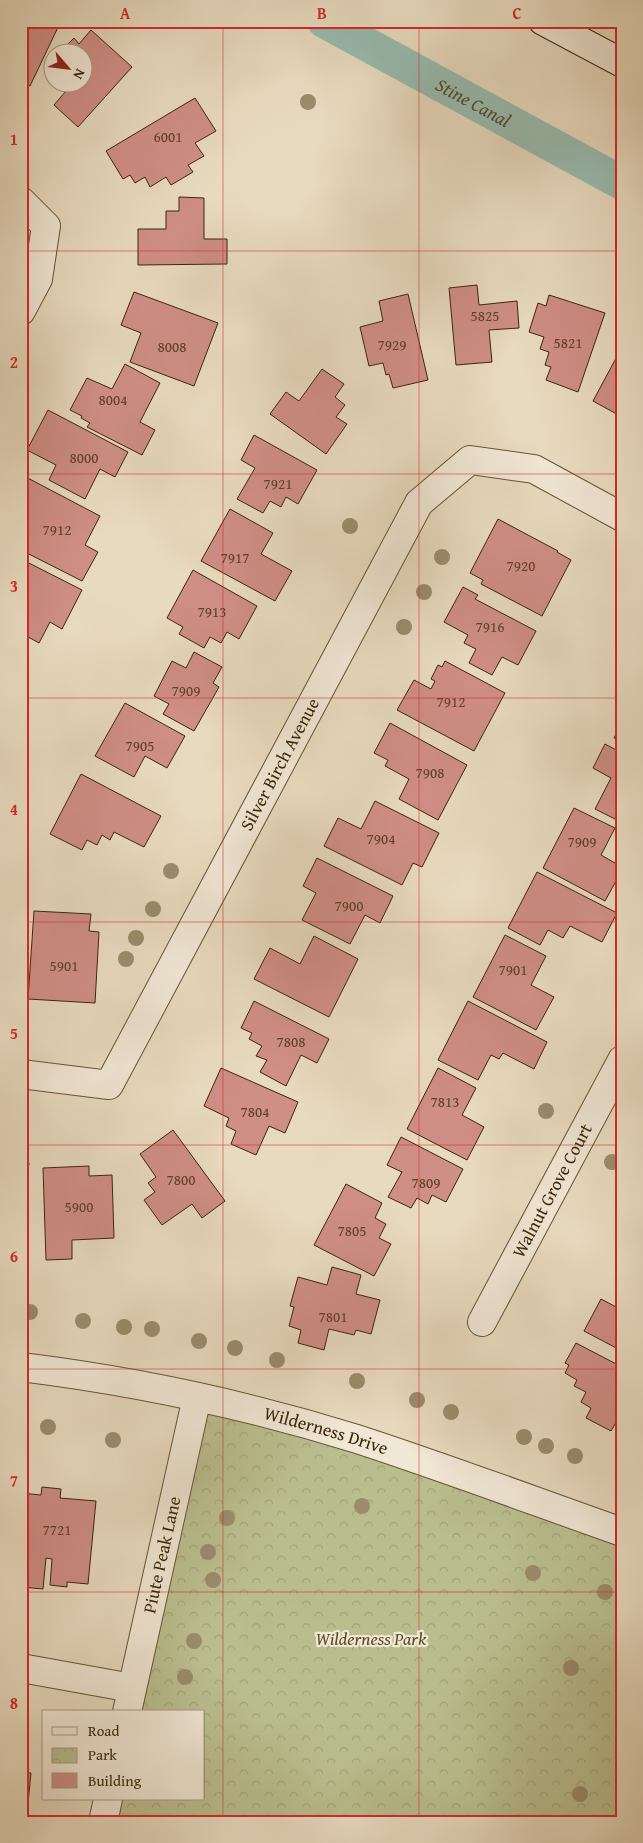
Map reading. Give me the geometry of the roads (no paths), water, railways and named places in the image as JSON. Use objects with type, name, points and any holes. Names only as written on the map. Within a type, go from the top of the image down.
[{"type":"street","points":[[543,21],[622,63]]},
{"type":"street","points":[[21,201],[46,226],[38,279],[21,311]]},
{"type":"street","name":"Silver Birch Avenue","points":[[21,1074],[109,1085],[419,503],[470,460],[534,469],[622,517]]},
{"type":"street","name":"Walnut Grove Court","points":[[482,1322],[622,1060]]},
{"type":"street","name":"Wilderness Drive","points":[[21,1367],[70,1373],[197,1397],[261,1412],[358,1440],[622,1532]]},
{"type":"street","name":"Piute Peak Lane","points":[[130,1700],[197,1397]]},
{"type":"street","points":[[21,1668],[130,1700]]},
{"type":"street","points":[[103,1822],[108,1800]]},
{"type":"waterway","name":"Stine Canal","points":[[324,21],[622,183]]},
{"type":"park label","name":"Wilderness Park","points":[[371,1639]]}]
